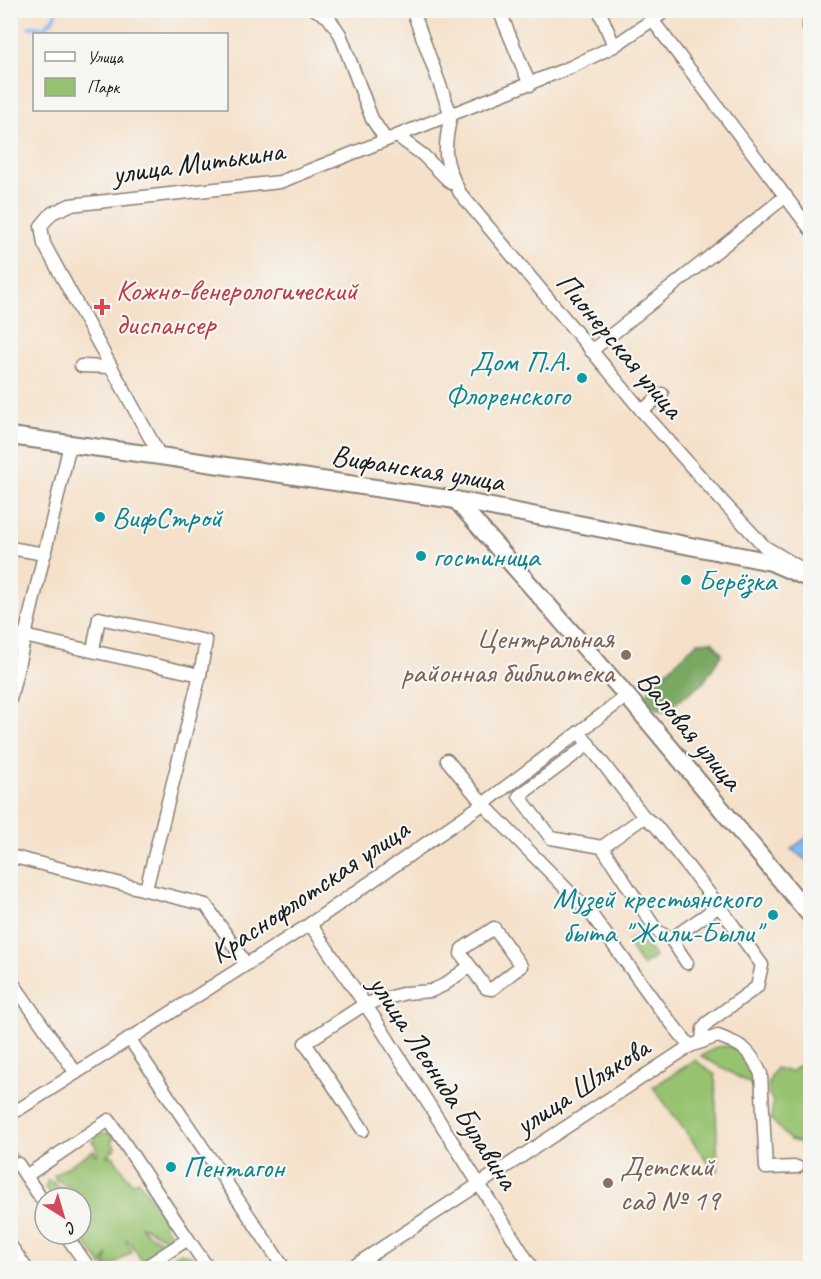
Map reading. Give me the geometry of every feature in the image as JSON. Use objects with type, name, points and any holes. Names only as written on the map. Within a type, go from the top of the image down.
[{"type":"main road","name":"Вифанская улица","points":[[10,436],[456,500],[771,562],[810,577]]},
{"type":"main road","name":"Валовая улица","points":[[456,500],[627,696],[810,915]]},
{"type":"street","points":[[316,10],[328,17],[340,34],[372,119],[391,138],[423,155],[460,193]]},
{"type":"street","points":[[499,10],[530,84]]},
{"type":"street","points":[[599,10],[614,46]]},
{"type":"street","name":"улица Митькина","points":[[160,456],[44,244],[41,226],[52,213],[70,205],[280,182],[530,84],[614,46],[667,10]]},
{"type":"street","points":[[810,12],[810,29]]},
{"type":"street","points":[[415,16],[451,115]]},
{"type":"street","points":[[653,21],[810,229]]},
{"type":"street","name":"Пионерская улица","points":[[451,115],[445,142],[445,154],[449,172],[460,193],[642,411],[765,547],[800,567],[810,577]]},
{"type":"street","points":[[591,351],[786,196]]},
{"type":"street","points":[[81,366],[111,367]]},
{"type":"street","points":[[642,411],[662,394]]},
{"type":"street","points":[[10,700],[27,637],[70,444]]},
{"type":"street","points":[[10,548],[45,554]]},
{"type":"street","points":[[93,650],[99,618],[206,641],[200,675],[146,889]]},
{"type":"street","points":[[10,633],[200,675]]},
{"type":"street","name":"Краснофлотская улица","points":[[10,1115],[310,924],[483,804],[627,696]]},
{"type":"street","points":[[579,732],[644,817],[656,826],[760,960],[762,970],[759,982],[753,991],[705,1025],[702,1042]]},
{"type":"street","points":[[519,796],[589,744]]},
{"type":"street","points":[[447,760],[483,804],[591,914],[660,1009],[690,1046]]},
{"type":"street","points":[[510,784],[551,838],[602,847],[644,817]]},
{"type":"street","points":[[602,847],[657,931],[671,939],[687,963]]},
{"type":"street","points":[[10,856],[206,905],[246,964]]},
{"type":"street","points":[[671,939],[718,906]]},
{"type":"street","name":"улица Леонида Булавина","points":[[310,924],[365,1004],[532,1269]]},
{"type":"street","points":[[494,928],[521,966],[489,989],[470,966],[461,954],[462,949],[494,928]]},
{"type":"street","points":[[363,1130],[306,1043],[365,1004],[406,993],[431,991],[470,966]]},
{"type":"street","points":[[10,979],[76,1073]]},
{"type":"street","name":"улица Шлякова","points":[[351,1269],[690,1046],[718,1036],[744,1046],[755,1060],[761,1074],[766,1168],[797,1167]]},
{"type":"street","points":[[129,1038],[284,1269]]},
{"type":"street","points":[[26,1176],[110,1120],[208,1269]]},
{"type":"street","points":[[18,1164],[33,1186]]},
{"type":"street","points":[[144,1269],[188,1239]]},
{"type":"street","points":[[10,1245],[26,1269]]},
{"type":"street","points":[[73,1246],[89,1269]]},
{"type":"green space","points":[[712,641],[722,654],[703,683],[665,711],[656,709],[644,698],[656,681],[698,642]]},
{"type":"green space","points":[[636,936],[646,944],[655,957],[642,966],[627,942]]},
{"type":"green space","points":[[729,1046],[748,1056],[758,1088],[701,1056],[716,1047]]},
{"type":"green space","points":[[810,1057],[810,1160],[802,1153],[802,1143],[790,1140],[771,1119],[773,1101],[768,1088],[776,1068],[790,1072]]},
{"type":"green space","points":[[695,1060],[715,1075],[718,1171],[709,1164],[653,1087]]},
{"type":"green space","points":[[109,1133],[114,1138],[111,1142],[116,1147],[107,1156],[113,1156],[131,1182],[138,1180],[167,1222],[164,1226],[177,1243],[140,1225],[145,1232],[169,1245],[165,1248],[163,1246],[145,1261],[141,1260],[131,1243],[125,1239],[132,1252],[105,1267],[108,1254],[102,1266],[88,1246],[93,1246],[93,1186],[68,1186],[55,1179],[54,1175],[94,1150],[97,1155],[97,1147],[92,1141],[99,1134]]},
{"type":"green space","points":[[48,1180],[59,1186],[46,1186]]},
{"type":"green space","points":[[179,1253],[191,1255],[201,1268],[166,1268],[163,1263]]},
{"type":"water","points":[[810,835],[810,863],[791,849]]},
{"type":"waterway","points":[[29,27],[45,27],[53,19],[57,10]]},
{"type":"tunnel","points":[[10,1152],[18,1164]]},
{"type":"place","name":"Кожно-венерологический диспансер","points":[[102,307]]},
{"type":"place","name":"Дом П.А. Флоренского","points":[[582,378]]},
{"type":"place","name":"ВифСтрой","points":[[100,517]]},
{"type":"place","name":"гостиница","points":[[421,556]]},
{"type":"place","name":"Берёзка","points":[[686,580]]},
{"type":"place","name":"Центральная районная библиотека","points":[[626,655]]},
{"type":"place","name":"Музей крестьянского быта \"Жили-Были\"","points":[[773,915]]},
{"type":"place","name":"Пентагон","points":[[171,1167]]},
{"type":"place","name":"Детский сад № 19","points":[[608,1183]]}]
